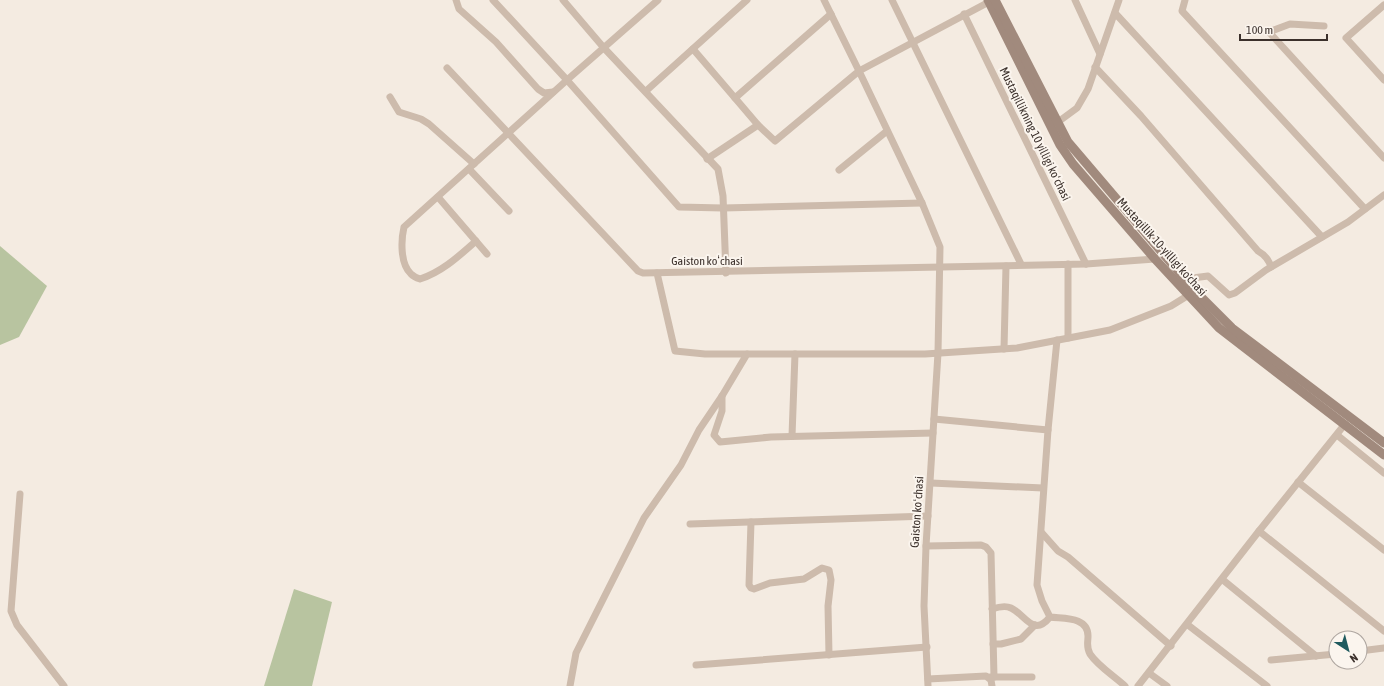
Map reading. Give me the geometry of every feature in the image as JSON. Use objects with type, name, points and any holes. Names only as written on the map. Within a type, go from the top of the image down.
[{"type":"main road","name":"Mustaqillik 10-yilligi ko'chasi","points":[[990,1],[1068,142],[1080,159],[1185,279],[1192,293],[1219,328],[1384,455]]},
{"type":"main road","name":"Mustaqillik 10-yilligi ko'chasi","points":[[990,1],[1060,145],[1073,164],[1155,259],[1232,328],[1384,443]]},
{"type":"street","points":[[456,0],[459,9],[496,42],[538,89],[544,93],[553,92]]},
{"type":"street","points":[[493,0],[567,80],[679,207],[723,208],[922,203]]},
{"type":"street","points":[[476,241],[454,260],[428,276],[420,279],[411,275],[406,267],[403,254],[402,236],[404,227],[553,92],[658,0]]},
{"type":"street","points":[[646,92],[747,0]]},
{"type":"street","points":[[824,0],[922,203],[940,248],[940,268]]},
{"type":"street","points":[[892,0],[1021,264]]},
{"type":"street","points":[[1075,0],[1100,54]]},
{"type":"street","points":[[1058,122],[1077,108],[1088,89],[1119,0]]},
{"type":"street","points":[[1185,0],[1182,11],[1365,209]]},
{"type":"street","points":[[565,1],[604,48],[718,169],[723,208],[726,273]]},
{"type":"street","points":[[693,49],[758,125],[774,141],[859,71],[990,1]]},
{"type":"street","points":[[1384,5],[1346,38],[1384,80]]},
{"type":"street","points":[[1115,13],[1322,237]]},
{"type":"street","points":[[735,98],[831,14]]},
{"type":"street","name":"Mustaqillikning 10 yilligi koʻchasi","points":[[964,14],[1086,264]]},
{"type":"street","points":[[1324,26],[1290,24],[1269,32],[1384,158]]},
{"type":"street","points":[[1096,67],[1141,116],[1258,252],[1264,254],[1270,262],[1270,267]]},
{"type":"street","name":"Gaiston koʻchasi","points":[[447,68],[638,271],[643,273],[726,273],[940,268],[1006,266],[1021,264],[1086,264],[1155,259]]},
{"type":"street","points":[[390,97],[399,112],[421,119],[429,124],[471,166],[508,211]]},
{"type":"street","points":[[707,159],[758,125]]},
{"type":"street","points":[[839,170],[887,131]]},
{"type":"street","points":[[1185,279],[1208,276],[1228,295],[1235,294],[1270,267],[1322,237],[1384,196]]},
{"type":"street","points":[[438,197],[487,254]]},
{"type":"street","points":[[1068,264],[1068,338]]},
{"type":"street","points":[[1004,349],[1006,266]]},
{"type":"street","name":"Gaiston koʻchasi","points":[[928,683],[924,606],[926,546],[938,353],[940,268]]},
{"type":"street","points":[[657,273],[675,351],[705,354],[938,353],[1004,349],[1110,330],[1171,306],[1192,293]]},
{"type":"street","points":[[1050,616],[1042,601],[1038,585],[1042,533],[1043,488],[1057,340]]},
{"type":"street","points":[[570,686],[576,653],[644,518],[681,465],[699,430],[722,396],[747,354]]},
{"type":"street","points":[[792,436],[795,354]]},
{"type":"street","points":[[722,396],[722,411],[714,435],[720,442],[792,436],[933,433]]},
{"type":"street","points":[[934,419],[1048,430]]},
{"type":"street","points":[[1138,686],[1188,625],[1298,482],[1345,424]]},
{"type":"street","points":[[1337,434],[1384,473]]},
{"type":"street","points":[[1298,482],[1384,550]]},
{"type":"street","points":[[931,483],[1043,488]]},
{"type":"street","points":[[20,494],[11,611],[17,625],[64,686]]},
{"type":"street","points":[[690,524],[928,516]]},
{"type":"street","points":[[751,522],[749,585],[751,588],[754,589],[780,581],[804,579],[822,568],[829,570],[831,580],[828,606],[829,655]]},
{"type":"street","points":[[1259,532],[1384,631]]},
{"type":"street","points":[[1042,533],[1058,551],[1068,557],[1171,646]]},
{"type":"street","points":[[926,546],[986,547],[991,553],[993,644],[990,677],[992,686]]},
{"type":"street","points":[[1223,580],[1316,656]]},
{"type":"street","points":[[992,609],[1008,606],[1028,623],[1035,625],[1042,624],[1050,616]]},
{"type":"street","points":[[1050,616],[1072,618],[1085,626],[1087,630],[1086,644],[1089,653],[1124,686]]},
{"type":"street","points":[[993,644],[1001,644],[1021,639],[1035,625]]},
{"type":"street","points":[[1188,625],[1267,686]]},
{"type":"street","points":[[696,665],[927,647]]},
{"type":"street","points":[[1368,650],[1384,648]]},
{"type":"street","points":[[1271,660],[1328,655]]},
{"type":"street","points":[[1149,673],[1167,686]]},
{"type":"street","points":[[928,683],[990,677],[1032,677]]},
{"type":"green space","points":[[0,246],[47,286],[19,337],[0,345]]},
{"type":"green space","points":[[294,589],[332,602],[312,686],[264,686]]}]
